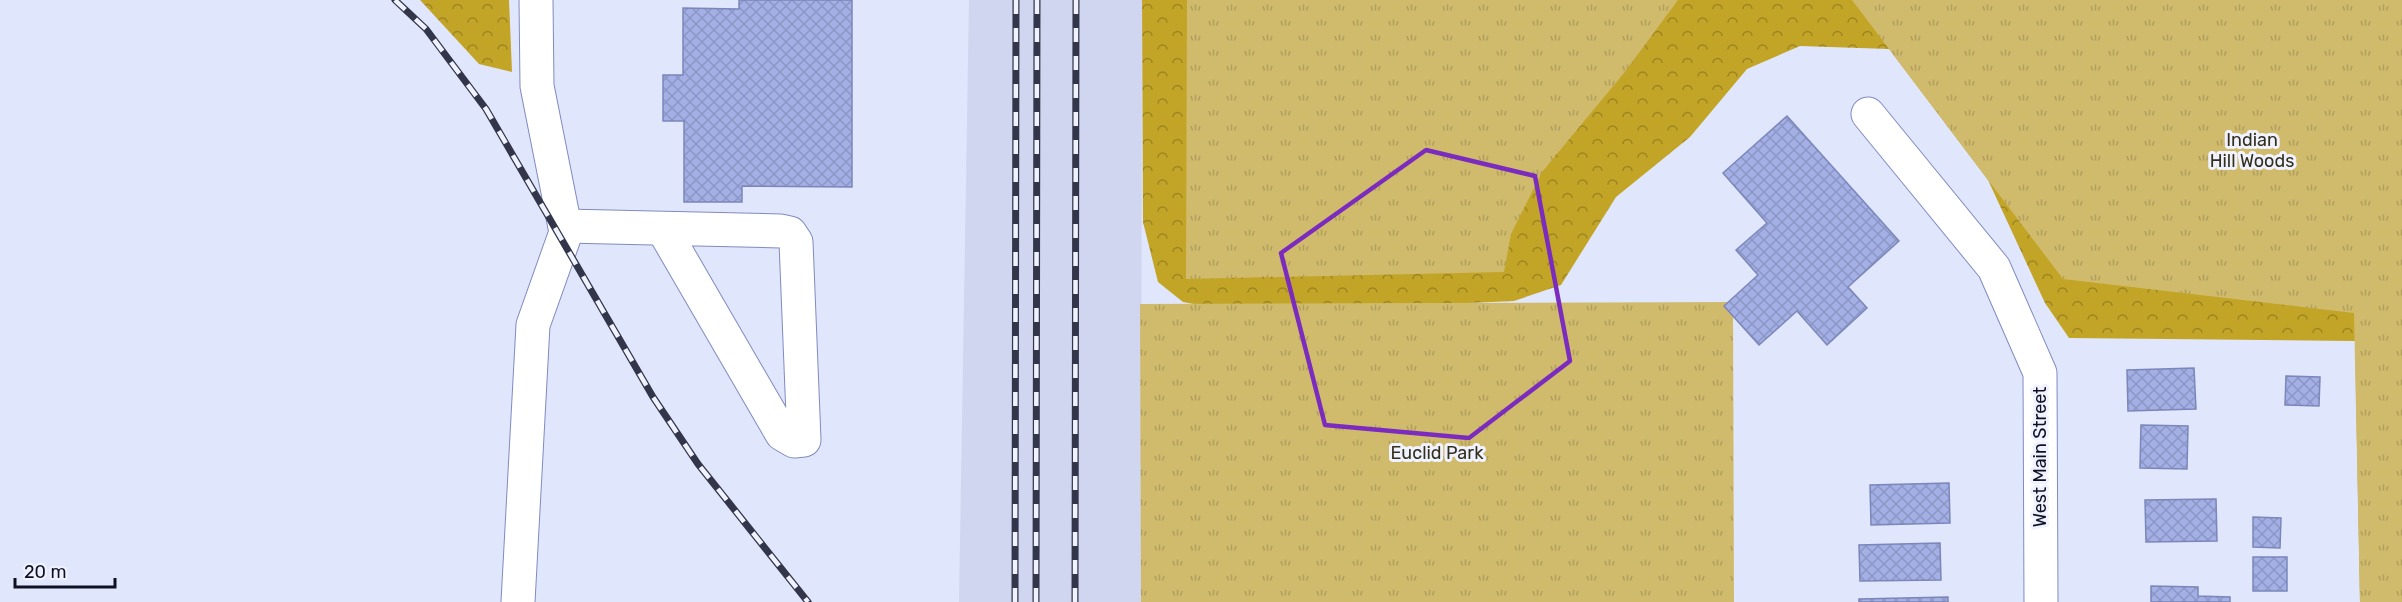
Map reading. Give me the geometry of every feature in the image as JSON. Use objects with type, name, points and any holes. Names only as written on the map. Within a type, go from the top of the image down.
[{"type":"street","points":[[518,602],[532,325],[566,232],[537,86],[536,0]]},
{"type":"street","name":"West Main Street","points":[[1868,114],[1994,268],[2040,373],[2041,602]]},
{"type":"street","points":[[565,226],[781,231],[790,233],[796,242],[804,440],[794,441],[782,434],[663,229]]},
{"type":"highlighted area","points":[[1426,150],[1535,176],[1570,361],[1469,438],[1325,425],[1281,253]]},
{"type":"shaded area","points":[[969,0],[1142,0],[1141,602],[959,602]]},
{"type":"green space","points":[[420,0],[509,0],[512,72],[479,64]]},
{"type":"green space","points":[[1142,0],[2402,0],[2402,602],[2360,602],[2355,341],[2069,338],[2045,303],[1988,180],[1889,49],[1800,46],[1747,69],[1690,137],[1616,197],[1561,285],[1514,301],[1241,313],[1183,302],[1158,282],[1143,222]]},
{"type":"green space","points":[[1187,0],[1678,0],[1624,73],[1542,172],[1511,234],[1504,272],[1186,279]]},
{"type":"green space","name":"Indian Hill Woods","points":[[1852,0],[2402,0],[2402,602],[2360,602],[2354,313],[2063,279]]},
{"type":"green space","name":"Euclid Park","points":[[1733,302],[1734,602],[1141,602],[1140,304]]},
{"type":"building","points":[[739,0],[852,0],[852,187],[742,186],[742,202],[684,202],[684,121],[663,121],[663,75],[683,75],[683,8],[739,9]]},
{"type":"building","points":[[1787,116],[1899,241],[1848,287],[1867,308],[1827,345],[1797,311],[1759,345],[1724,306],[1758,275],[1736,250],[1767,223],[1723,173]]},
{"type":"building","points":[[2194,368],[2196,409],[2128,411],[2127,370]]},
{"type":"building","points":[[2286,376],[2320,377],[2319,406],[2285,405]]},
{"type":"building","points":[[2141,425],[2188,426],[2187,469],[2140,468]]},
{"type":"building","points":[[1949,483],[1950,523],[1871,525],[1870,485]]},
{"type":"building","points":[[2216,499],[2217,541],[2146,542],[2145,500]]},
{"type":"building","points":[[2253,517],[2281,518],[2280,548],[2253,547]]},
{"type":"building","points":[[1940,543],[1941,580],[1860,581],[1859,545]]},
{"type":"building","points":[[2253,557],[2287,557],[2287,591],[2253,591]]},
{"type":"building","points":[[2151,586],[2198,587],[2198,596],[2230,597],[2230,602],[2151,602]]},
{"type":"building","points":[[1948,597],[1948,602],[1859,602],[1859,599]]},
{"type":"railway","points":[[395,0],[426,29],[486,109],[653,397],[698,464],[808,602]]},
{"type":"railway","points":[[1015,602],[1016,0]]},
{"type":"railway","points":[[1036,602],[1037,0]]},
{"type":"railway","points":[[1075,602],[1076,0]]}]
